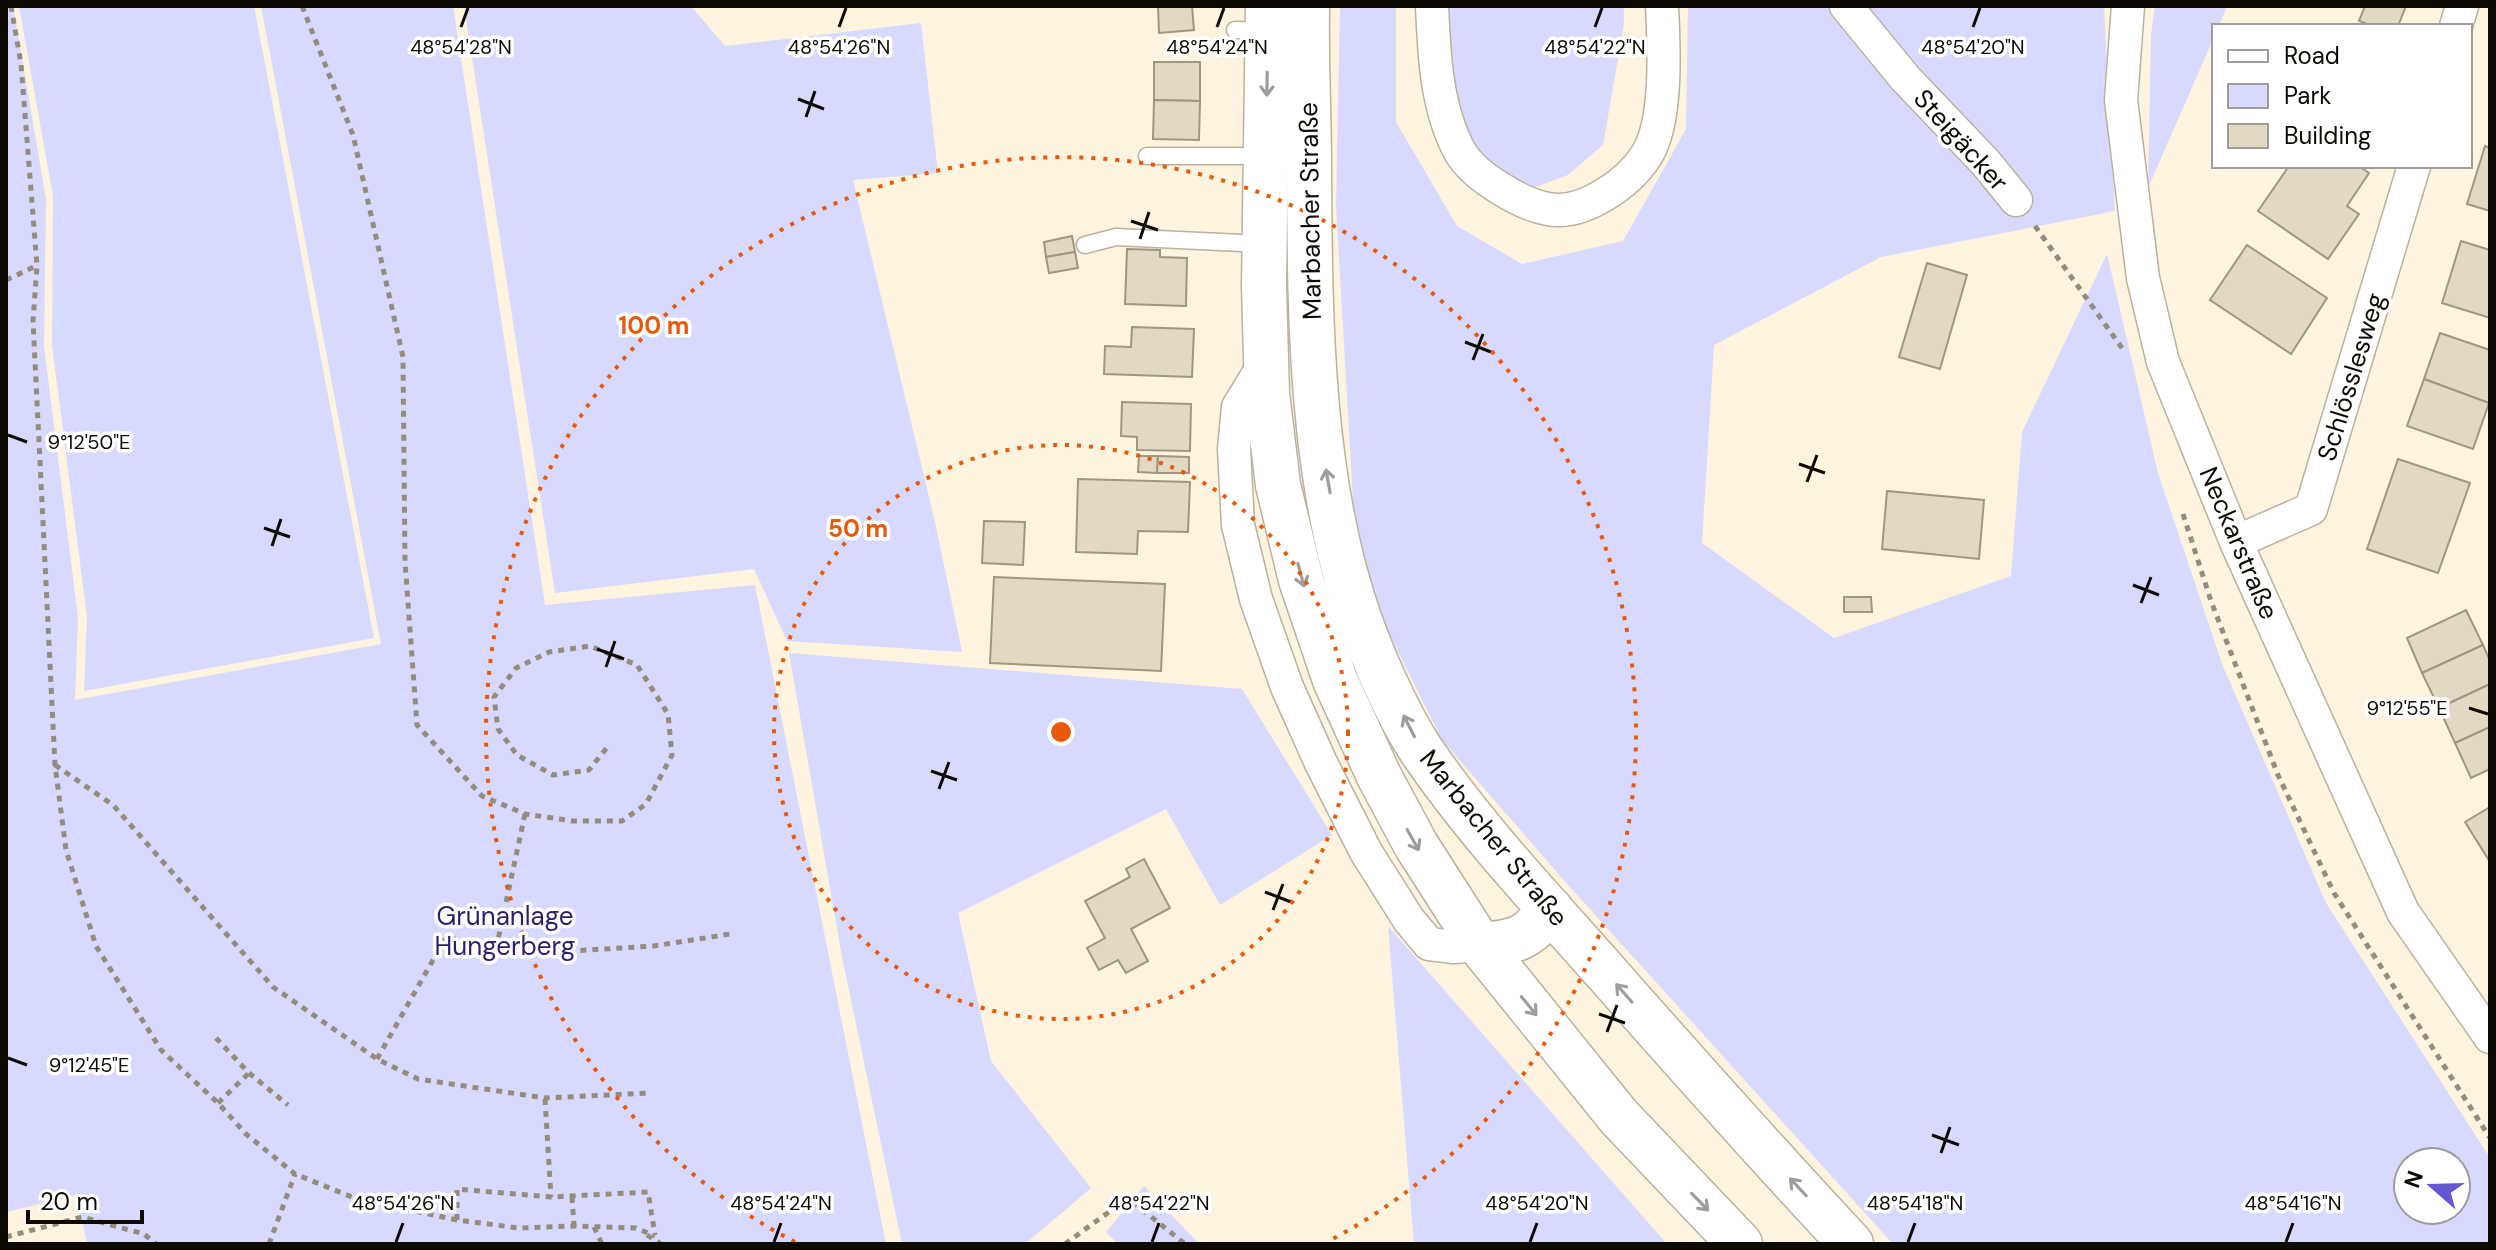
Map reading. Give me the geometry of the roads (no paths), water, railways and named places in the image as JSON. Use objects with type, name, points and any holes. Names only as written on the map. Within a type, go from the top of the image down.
[{"type":"main road","name":"Marbacher Straße","points":[[1280,24],[1287,156],[1309,285],[1325,464],[1342,559],[1361,622],[1389,688],[1420,748],[1468,811],[1747,1132],[1851,1244]]},
{"type":"main road","name":"Marbacher Straße","points":[[1287,156],[1265,244],[1267,394],[1278,485],[1301,580],[1335,680],[1379,776],[1416,845],[1480,945],[1619,1117],[1740,1244]]},
{"type":"main road","points":[[1480,945],[1514,942],[1536,928],[1551,910]]},
{"type":"street","points":[[1432,6],[1434,53],[1443,108],[1456,146],[1477,174],[1513,196],[1550,210],[1585,204],[1618,188],[1647,155],[1660,117],[1664,41],[1662,6]]},
{"type":"street","name":"Steigäcker","points":[[1846,6],[1905,78],[1986,163],[2016,200]]},
{"type":"street","name":"Neckarstraße","points":[[2128,6],[2121,100],[2143,278],[2163,362],[2236,542],[2403,912],[2490,1037]]},
{"type":"street","name":"Schlösslesweg","points":[[2236,542],[2311,509],[2413,168]]},
{"type":"lane","points":[[1147,156],[1287,156]]},
{"type":"lane","points":[[1085,245],[1116,237],[1265,244]]},
{"type":"park label","name":"Grünanlage Hungerberg","points":[[505,931]]}]
